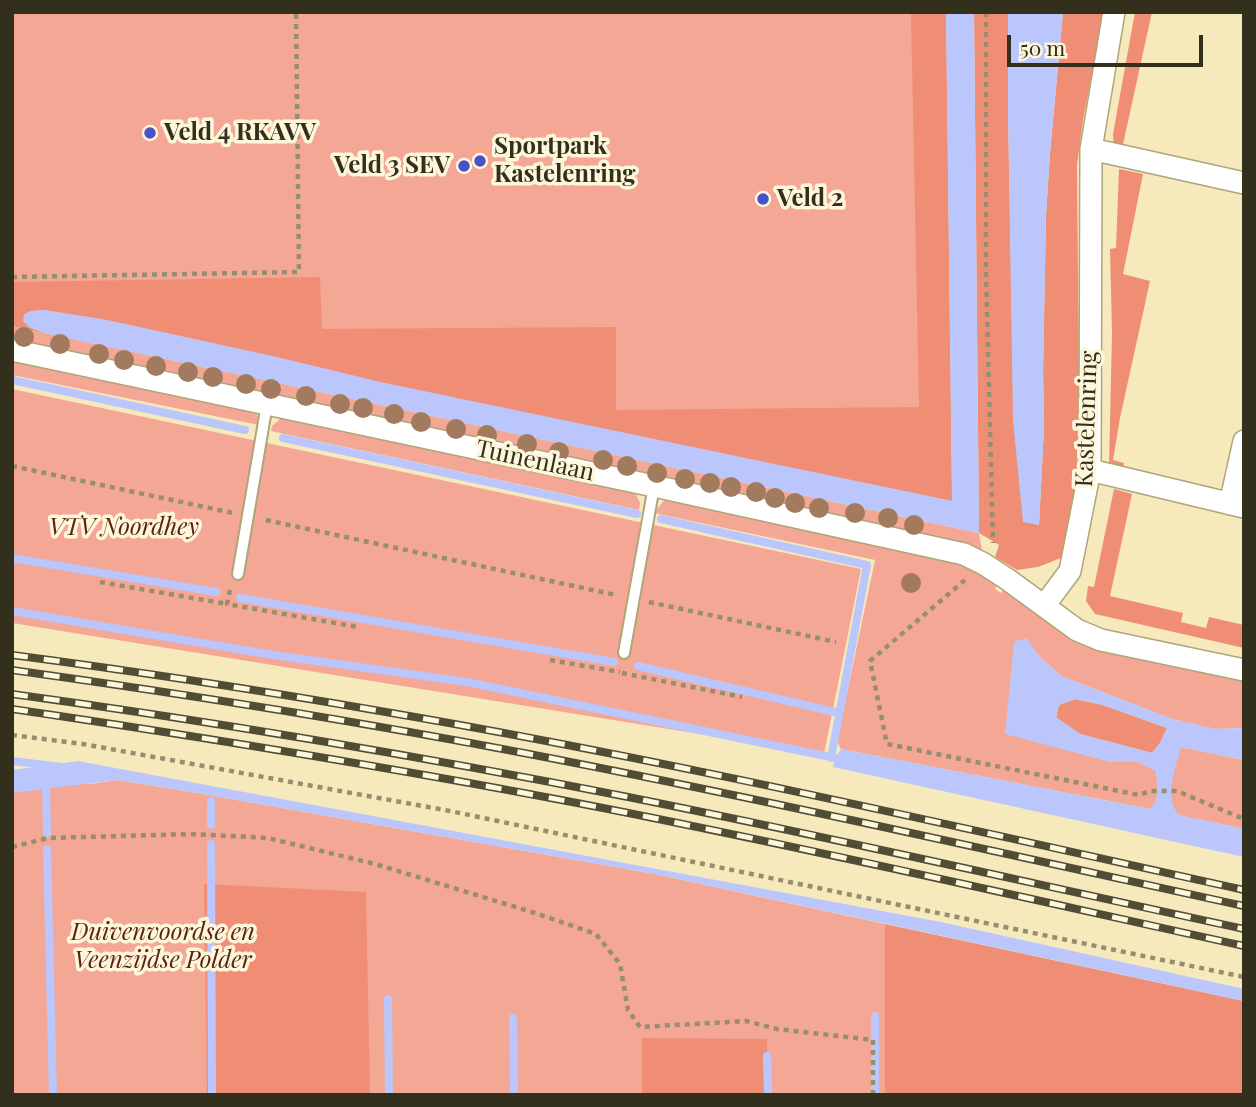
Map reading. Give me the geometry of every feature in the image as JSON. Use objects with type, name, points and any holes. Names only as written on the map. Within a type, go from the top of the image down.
[{"type":"street","name":"Kastelenring","points":[[1044,606],[1070,571],[1090,470],[1091,149],[1114,12]]},
{"type":"street","points":[[1091,149],[1241,183],[1244,161]]},
{"type":"street","name":"Tuinenlaan","points":[[12,350],[964,554],[984,564],[1044,606]]},
{"type":"street","points":[[1090,470],[1237,505],[1244,441]]},
{"type":"street","points":[[1044,606],[1077,630],[1101,640],[1244,670]]},
{"type":"lane","points":[[238,574],[267,404]]},
{"type":"lane","points":[[624,653],[654,486]]},
{"type":"path","points":[[12,277],[299,272],[296,12]]},
{"type":"path","points":[[986,12],[986,273],[993,542],[984,564],[870,661],[887,744],[1139,795],[1150,791],[1177,791],[1244,819]]},
{"type":"path","points":[[12,466],[836,642]]},
{"type":"path","points":[[227,604],[233,579],[238,574]]},
{"type":"path","points":[[100,582],[358,627]]},
{"type":"path","points":[[620,673],[624,653]]},
{"type":"path","points":[[550,660],[742,697]]},
{"type":"path","points":[[12,735],[83,744],[450,811],[1244,977]]},
{"type":"path","points":[[12,847],[48,838],[192,834],[268,838],[375,864],[596,934],[620,964],[628,1010],[640,1027],[746,1021],[777,1030],[873,1040],[873,1095]]},
{"type":"green space","name":"Sportpark Kastelenring","points":[[12,12],[946,12],[952,501],[12,312]]},
{"type":"green space","points":[[12,326],[979,533],[982,550],[968,543],[13,340]]},
{"type":"green space","points":[[12,359],[256,413],[260,422],[259,425],[12,375]]},
{"type":"green space","name":"VTV Noordhey","points":[[12,389],[861,569],[824,754],[12,623]]},
{"type":"green space","points":[[281,418],[636,494],[640,503],[639,510],[271,431],[272,426]]},
{"type":"green space","points":[[665,499],[963,563],[997,585],[995,589],[1001,593],[1004,589],[1089,646],[1244,681],[1244,728],[1215,729],[1172,719],[1061,676],[1041,658],[1025,638],[1005,733],[1111,762],[1138,762],[1156,771],[1157,781],[1181,747],[1244,760],[1244,829],[841,749],[837,741],[875,560],[654,513]]},
{"type":"green space","name":"Duivenvoordse en Veenzijdse Polder","points":[[12,772],[90,784],[118,780],[203,794],[655,874],[885,924],[885,936],[1244,1095],[12,1095]]},
{"type":"shaded area","points":[[911,12],[946,12],[952,501],[380,382],[107,320],[44,310],[31,311],[24,315],[29,327],[44,333],[12,326],[12,282],[320,277],[322,329],[616,327],[616,410],[919,407]]},
{"type":"shaded area","points":[[974,12],[1008,12],[1013,371],[1039,525],[1044,427],[1046,215],[1063,12],[1104,12],[1077,165],[1077,479],[1061,558],[1038,567],[1017,570],[995,557],[999,545],[979,533]]},
{"type":"shaded area","points":[[1135,12],[1152,12],[1122,149],[1114,149],[1113,134]]},
{"type":"shaded area","points":[[1119,169],[1143,174],[1123,274],[1150,281],[1113,460],[1124,463],[1123,470],[1109,467],[1112,333],[1110,249],[1116,248]]},
{"type":"shaded area","points":[[1114,489],[1132,494],[1110,596],[1183,613],[1181,622],[1206,628],[1209,617],[1244,625],[1244,648],[1095,614],[1086,601],[1088,586],[1094,587]]},
{"type":"shaded area","points":[[1075,699],[1103,705],[1167,728],[1152,753],[1080,734],[1056,718],[1059,705]]},
{"type":"shaded area","points":[[204,884],[366,892],[370,1095],[207,1095]]},
{"type":"shaded area","points":[[885,924],[1244,1001],[1244,1095],[885,1095]]},
{"type":"shaded area","points":[[642,1038],[767,1039],[768,1095],[642,1095]]},
{"type":"water","points":[[946,12],[974,12],[979,533],[44,333],[29,327],[23,321],[24,315],[30,311],[44,310],[107,320],[380,382],[952,501]]},
{"type":"water","points":[[1008,12],[1063,12],[1046,215],[1044,427],[1039,525],[1023,522],[1013,420]]},
{"type":"water","points":[[1026,638],[1041,658],[1061,676],[1172,719],[1215,729],[1244,728],[1244,760],[1181,747],[1171,791],[1174,808],[1179,815],[1244,829],[1244,857],[833,767],[841,749],[1150,809],[1157,796],[1156,771],[1138,762],[1111,762],[1005,734],[1014,642]],"holes":[[[1075,699],[1103,705],[1167,728],[1152,753],[1080,734],[1056,717],[1059,705]]]},
{"type":"water","points":[[78,761],[941,922],[1244,989],[1244,1001],[655,874],[203,794],[118,780],[12,793],[12,770]]},
{"type":"waterway","points":[[12,380],[245,430]]},
{"type":"waterway","points":[[283,438],[637,514]]},
{"type":"waterway","points":[[661,519],[867,565],[831,758]]},
{"type":"waterway","points":[[12,558],[216,592]]},
{"type":"waterway","points":[[240,598],[614,662]]},
{"type":"waterway","points":[[12,611],[273,655],[467,682],[835,758]]},
{"type":"waterway","points":[[638,666],[839,713]]},
{"type":"waterway","points":[[12,761],[62,767]]},
{"type":"waterway","points":[[46,781],[47,833]]},
{"type":"waterway","points":[[211,801],[211,825]]},
{"type":"waterway","points":[[211,844],[212,1095]]},
{"type":"waterway","points":[[47,849],[53,1095]]},
{"type":"waterway","points":[[388,999],[389,1095]]},
{"type":"waterway","points":[[875,1016],[875,1095]]},
{"type":"waterway","points":[[513,1018],[514,1095]]},
{"type":"waterway","points":[[767,1056],[768,1095]]},
{"type":"railway","points":[[12,655],[150,674],[489,730],[813,795],[1244,890]]},
{"type":"railway","points":[[12,670],[271,709],[529,754],[798,809],[1244,906]]},
{"type":"railway","points":[[12,694],[244,728],[551,782],[1244,929]]},
{"type":"railway","points":[[12,709],[308,755],[603,808],[1244,946]]},
{"type":"place","name":"Veld 4 RKAVV","points":[[150,133]]},
{"type":"place","name":"Sportpark Kastelenring","points":[[480,161]]},
{"type":"place","name":"Veld 3 SEV","points":[[464,166]]},
{"type":"place","name":"Veld 2","points":[[763,199]]}]
